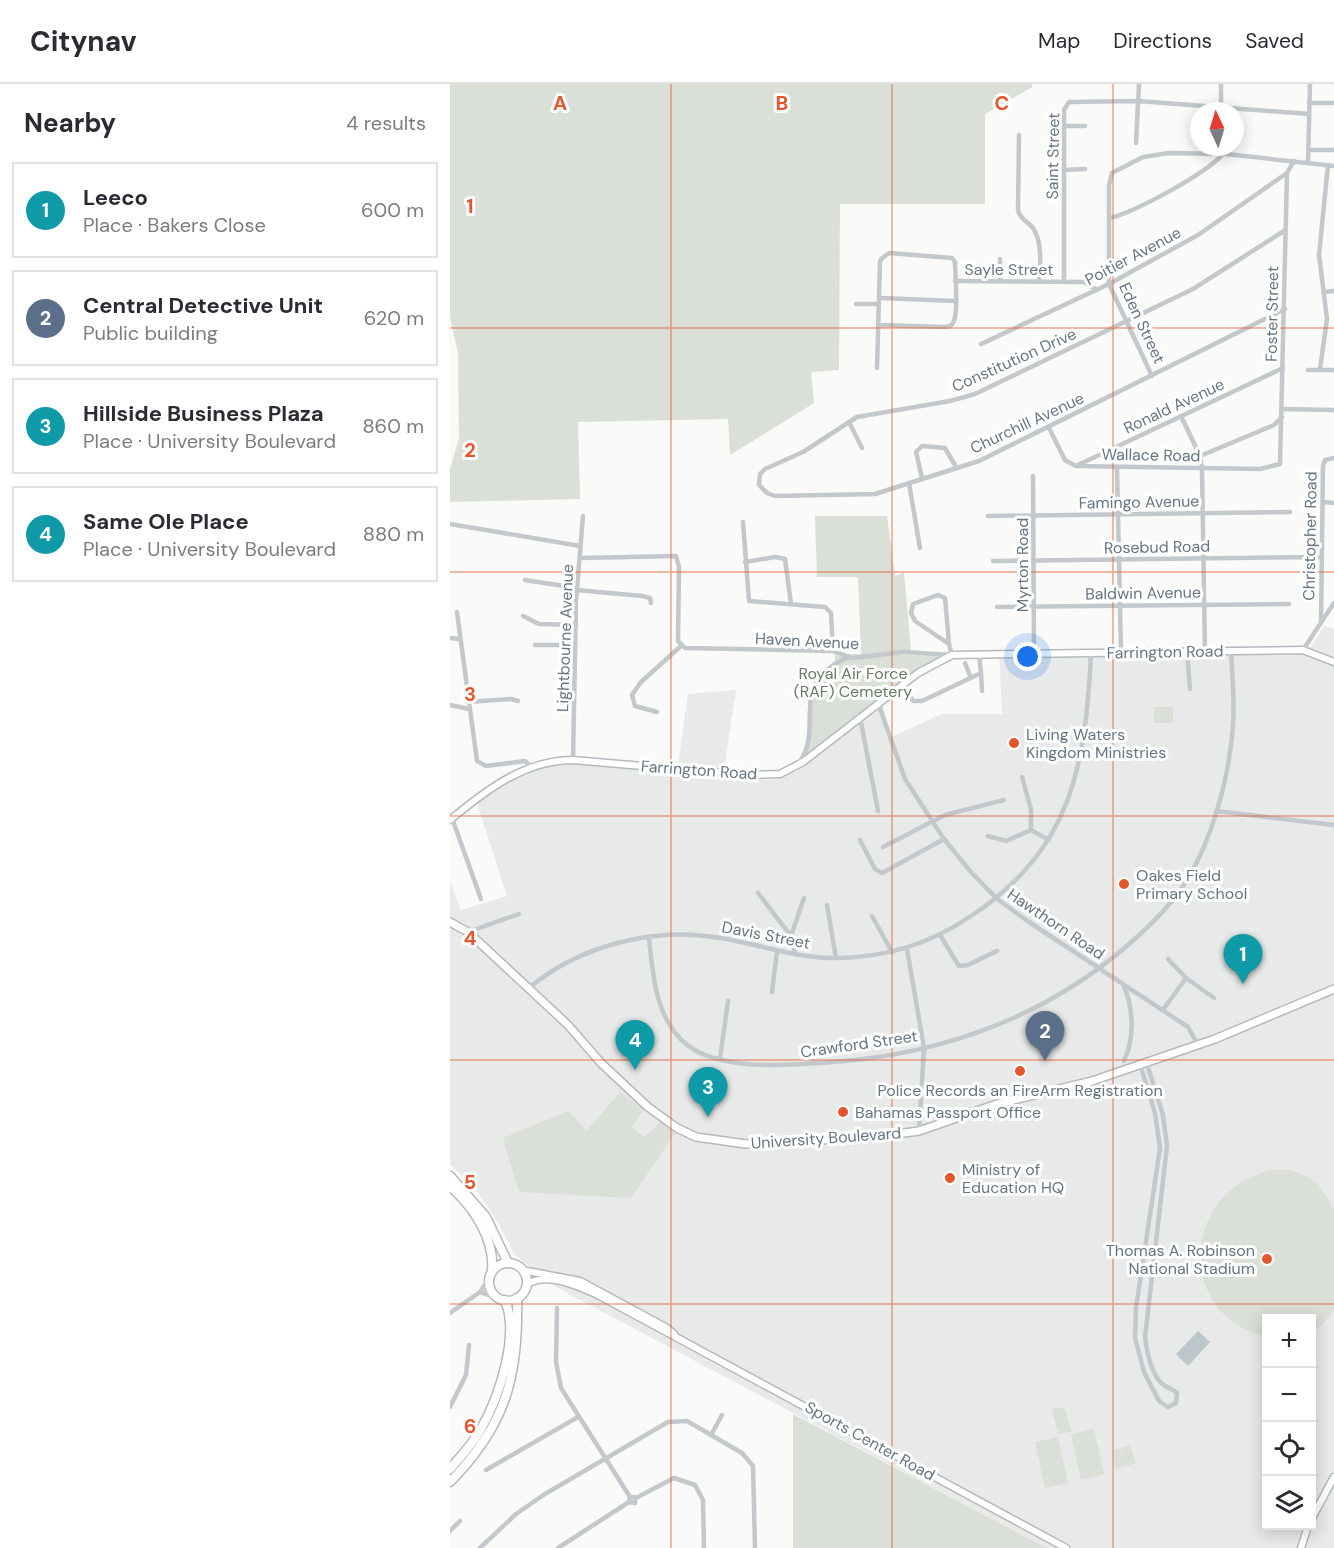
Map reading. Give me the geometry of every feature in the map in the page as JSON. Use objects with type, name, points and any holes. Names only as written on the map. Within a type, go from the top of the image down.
[{"type":"highway","points":[[450,1176],[486,1217],[508,1263],[522,1270],[526,1285],[517,1298],[517,1355],[509,1388],[489,1433],[450,1482]]},
{"type":"highway","points":[[450,1186],[468,1205],[482,1226],[493,1257],[490,1289],[508,1310],[509,1333],[501,1382],[480,1431],[450,1469]]},
{"type":"highway","points":[[490,1275],[500,1265],[508,1263]]},
{"type":"highway","points":[[500,1299],[517,1298]]},
{"type":"main road","name":"University Boulevard","points":[[450,922],[468,932],[568,1025],[627,1089],[676,1128],[696,1137],[746,1144],[873,1137],[919,1131],[972,1111],[1092,1081],[1198,1045],[1286,1011],[1334,989]]},
{"type":"street","points":[[1136,143],[1139,84]]},
{"type":"street","points":[[1221,84],[1221,102]]},
{"type":"street","points":[[1308,162],[1310,84]]},
{"type":"street","name":"Saint Street","points":[[1064,281],[1066,105],[1073,101],[1138,101]]},
{"type":"street","points":[[1138,101],[1190,106]]},
{"type":"street","points":[[1309,103],[1334,103]]},
{"type":"street","points":[[1244,110],[1309,114]]},
{"type":"street","points":[[1065,126],[1085,126]]},
{"type":"street","points":[[1018,135],[1018,210],[1021,218],[1036,234],[1040,254],[1040,281]]},
{"type":"street","points":[[1309,150],[1334,150]]},
{"type":"street","name":"Eden Street","points":[[1152,376],[1109,284],[1109,177],[1120,168],[1143,157],[1169,153],[1190,153]]},
{"type":"street","points":[[1110,218],[1175,187],[1222,156]]},
{"type":"street","points":[[1244,156],[1331,165],[1319,255],[1327,319],[1320,369]]},
{"type":"street","name":"Foster Street","points":[[1274,467],[1280,464],[1281,458],[1285,309],[1284,231],[1287,173],[1294,161]]},
{"type":"street","points":[[1064,170],[1085,169]]},
{"type":"street","name":"Poitier Avenue","points":[[981,344],[1109,284],[1198,235],[1287,173]]},
{"type":"street","name":"Constitution Drive","points":[[762,489],[758,480],[765,469],[803,452],[856,417],[969,396],[1127,322],[1215,276],[1284,231]]},
{"type":"street","points":[[878,368],[880,262],[883,256],[889,253],[949,256],[955,262],[955,320],[949,327],[879,325]]},
{"type":"street","points":[[1000,259],[1000,281]]},
{"type":"street","name":"Sayle Street","points":[[955,281],[1064,281],[1089,284],[1097,290]]},
{"type":"street","points":[[1324,292],[1334,291]]},
{"type":"street","points":[[880,298],[955,301]]},
{"type":"street","points":[[856,304],[879,304]]},
{"type":"street","name":"Churchill Avenue","points":[[762,489],[775,496],[885,492],[979,461],[1285,309]]},
{"type":"street","name":"Ronald Avenue","points":[[1076,466],[1283,368]]},
{"type":"street","points":[[1308,370],[1334,370]]},
{"type":"street","points":[[1282,409],[1334,410]]},
{"type":"street","points":[[1181,416],[1200,456],[1202,468],[1205,652]]},
{"type":"street","points":[[1200,456],[1274,425],[1282,417]]},
{"type":"street","points":[[849,422],[862,448]]},
{"type":"street","points":[[1049,428],[1065,460],[1076,466]]},
{"type":"street","points":[[922,478],[915,457],[921,446],[945,448],[956,467]]},
{"type":"street","name":"Christopher Road","points":[[1321,622],[1324,463],[1334,458]]},
{"type":"street","name":"Wallace Road","points":[[1076,466],[1274,467]]},
{"type":"street","points":[[1117,468],[1121,653]]},
{"type":"street","name":"Myrton Road","points":[[1034,476],[1034,654]]},
{"type":"street","points":[[909,483],[920,548]]},
{"type":"street","points":[[1323,502],[1334,503]]},
{"type":"street","name":"Famingo Avenue","points":[[988,516],[1290,512]]},
{"type":"street","name":"Lightbourne Avenue","points":[[573,760],[577,589],[583,516]]},
{"type":"street","points":[[743,522],[749,601],[828,609],[833,651]]},
{"type":"street","points":[[450,524],[580,546]]},
{"type":"street","points":[[580,558],[675,556],[679,567],[678,639],[681,646],[641,682],[632,694],[635,706],[657,712]]},
{"type":"street","points":[[745,562],[775,557],[785,559],[791,604]]},
{"type":"street","name":"Rosebud Road","points":[[993,561],[1321,557]]},
{"type":"street","points":[[525,580],[577,589],[642,596],[650,598],[651,603]]},
{"type":"street","points":[[949,644],[915,621],[911,613],[913,604],[938,595],[945,598],[952,655]]},
{"type":"street","points":[[1334,603],[1303,650],[1334,662]]},
{"type":"street","name":"Baldwin Avenue","points":[[997,607],[1289,604]]},
{"type":"street","points":[[456,612],[475,757],[479,764],[526,761],[531,766]]},
{"type":"street","points":[[523,616],[539,624],[576,626]]},
{"type":"street","points":[[450,638],[460,639]]},
{"type":"street","points":[[535,645],[575,645]]},
{"type":"street","name":"Haven Avenue","points":[[681,646],[833,651],[849,657],[903,652],[952,655]]},
{"type":"street","name":"Farrington Road","points":[[451,819],[496,786],[531,766],[545,762],[573,760],[760,776],[780,774],[796,766],[902,684],[952,655],[1303,650]]},
{"type":"street","name":"Crawford Street","points":[[649,938],[655,989],[665,1016],[684,1042],[706,1055],[720,1059],[761,1065],[798,1065],[892,1055],[959,1040],[1006,1023],[1044,1004],[1099,968],[1169,907],[1198,860],[1216,811],[1233,726],[1231,651]]},
{"type":"street","points":[[1187,652],[1190,689]]},
{"type":"street","points":[[979,654],[982,691]]},
{"type":"street","name":"Davis Street","points":[[529,988],[547,973],[575,957],[609,945],[649,938],[705,935],[777,951],[836,958],[907,949],[940,935],[997,899],[1032,863],[1049,840],[1066,805],[1079,765],[1088,704],[1091,654]]},
{"type":"street","points":[[796,766],[808,745],[812,690],[825,674],[849,657]]},
{"type":"street","points":[[965,663],[971,678]]},
{"type":"street","points":[[902,684],[913,701],[917,703],[981,673]]},
{"type":"street","points":[[468,702],[511,699],[518,701]]},
{"type":"street","name":"Hawthorn Road","points":[[878,703],[905,779],[959,860],[997,899],[1075,954],[1188,1027],[1198,1045]]},
{"type":"street","points":[[450,705],[469,709]]},
{"type":"street","points":[[860,717],[878,811]]},
{"type":"street","points":[[1022,777],[1031,809],[1031,830]]},
{"type":"street","points":[[883,847],[945,815],[1004,800]]},
{"type":"street","points":[[1216,811],[1334,824]]},
{"type":"street","points":[[451,819],[481,899]]},
{"type":"street","points":[[1031,830],[1049,840]]},
{"type":"street","points":[[988,836],[1006,842],[1031,830]]},
{"type":"street","points":[[860,840],[874,868],[882,873],[944,839]]},
{"type":"street","points":[[758,893],[791,936],[795,954]]},
{"type":"street","points":[[791,936],[804,898]]},
{"type":"street","points":[[828,904],[836,958]]},
{"type":"street","points":[[468,932],[519,914]]},
{"type":"street","points":[[872,916],[892,952]]},
{"type":"street","points":[[940,935],[959,966],[969,965],[997,951]]},
{"type":"street","points":[[907,949],[924,1048],[919,1131]]},
{"type":"street","points":[[772,992],[777,951]]},
{"type":"street","points":[[1168,959],[1186,978],[1214,998]]},
{"type":"street","points":[[1162,1010],[1186,978]]},
{"type":"street","points":[[1124,986],[1131,1005],[1133,1040],[1124,1061]]},
{"type":"street","points":[[720,1059],[728,1001]]},
{"type":"street","points":[[1143,1062],[1163,1115],[1167,1146],[1145,1337],[1155,1373],[1163,1384],[1174,1390],[1178,1396],[1176,1403],[1168,1407],[1159,1401],[1156,1390],[1144,1372],[1135,1338],[1136,1308],[1160,1148],[1155,1113],[1143,1062]]},
{"type":"street","name":"Sports Center Road","points":[[522,1270],[565,1276],[593,1286],[667,1328],[674,1335]]},
{"type":"street","points":[[450,1313],[480,1292],[490,1275]]},
{"type":"street","name":"Sports Center Road","points":[[526,1285],[546,1279],[579,1286],[674,1335],[1066,1548]]},
{"type":"street","points":[[480,1292],[500,1299]]},
{"type":"street","points":[[557,1308],[559,1380],[578,1417],[630,1499]]},
{"type":"street","points":[[450,1407],[467,1371],[470,1345]]},
{"type":"street","points":[[450,1395],[455,1400]]},
{"type":"street","points":[[711,1435],[722,1415]]},
{"type":"street","points":[[486,1470],[578,1417]]},
{"type":"street","points":[[480,1548],[516,1514],[605,1458],[673,1420],[687,1420],[742,1453],[753,1466],[755,1548]]},
{"type":"street","points":[[1316,1508],[1334,1471]]},
{"type":"street","points":[[1320,1500],[1334,1477]]},
{"type":"street","points":[[558,1548],[630,1499],[670,1479],[683,1479],[695,1485],[704,1500],[704,1548]]},
{"type":"street","points":[[450,1531],[460,1521]]},
{"type":"street","points":[[1301,1548],[1307,1530]]},
{"type":"shaded area","points":[[1324,626],[1334,629],[1334,1548],[1047,1548],[556,1287],[514,1254],[499,1224],[479,1194],[450,1164],[450,881],[461,910],[507,896],[477,803],[513,779],[540,766],[570,763],[748,780],[778,779],[797,771],[882,703],[892,737],[941,714],[1002,714],[999,650],[1311,647]]},
{"type":"shaded area","points":[[736,690],[724,769],[678,765],[688,694]]},
{"type":"shaded area","points":[[1198,1331],[1210,1342],[1188,1366],[1176,1354]]},
{"type":"green space","points":[[450,84],[1032,84],[1032,87],[985,114],[985,204],[840,204],[839,370],[811,372],[814,403],[730,455],[728,419],[578,422],[580,499],[450,502],[450,469],[459,438],[458,353],[450,317]]},
{"type":"green space","name":"Royal Air Force (RAF) Cemetery","points":[[815,516],[887,516],[895,576],[904,572],[911,650],[865,654],[940,656],[901,681],[806,755],[809,690],[835,661],[835,654],[861,654],[858,577],[817,577]]},
{"type":"green space","points":[[1154,707],[1173,707],[1173,723],[1154,723]]},
{"type":"green space","points":[[620,1092],[644,1109],[632,1128],[644,1137],[661,1122],[675,1133],[631,1198],[519,1192],[503,1138],[568,1111],[587,1131]]},
{"type":"green space","name":"Thomas A. Robinson National Stadium","points":[[1270,1170],[1289,1170],[1305,1175],[1318,1184],[1334,1209],[1334,1310],[1316,1329],[1316,1314],[1262,1314],[1262,1335],[1236,1324],[1216,1305],[1204,1280],[1200,1254],[1206,1227],[1219,1202],[1241,1183]]},
{"type":"green space","points":[[1065,1407],[1071,1432],[1058,1434],[1052,1409]]},
{"type":"green space","points":[[793,1414],[1047,1548],[793,1548]]},
{"type":"green space","points":[[1094,1429],[1104,1474],[1081,1480],[1071,1434]]},
{"type":"green space","points":[[1058,1437],[1068,1483],[1045,1488],[1035,1442]]},
{"type":"green space","points":[[1130,1445],[1136,1463],[1116,1469],[1111,1451],[1120,1448],[1124,1461],[1121,1448]]},
{"type":"place","name":"Living Waters Kingdom Ministries","points":[[1014,743]]},
{"type":"place","name":"Oakes Field Primary School","points":[[1124,884]]},
{"type":"place","name":"Leeco","points":[[1243,984]]},
{"type":"place","name":"Central Detective Unit","points":[[1045,1061]]},
{"type":"place","name":"Same Ole Place","points":[[635,1070]]},
{"type":"place","name":"Police Records an FireArm Registration","points":[[1020,1071]]},
{"type":"place","name":"Bahamas Passport Office","points":[[843,1112]]},
{"type":"place","name":"Hillside Business Plaza","points":[[708,1117]]},
{"type":"place","name":"Ministry of Education HQ","points":[[950,1178]]},
{"type":"place","name":"Thomas A. Robinson National Stadium","points":[[1267,1259]]}]
